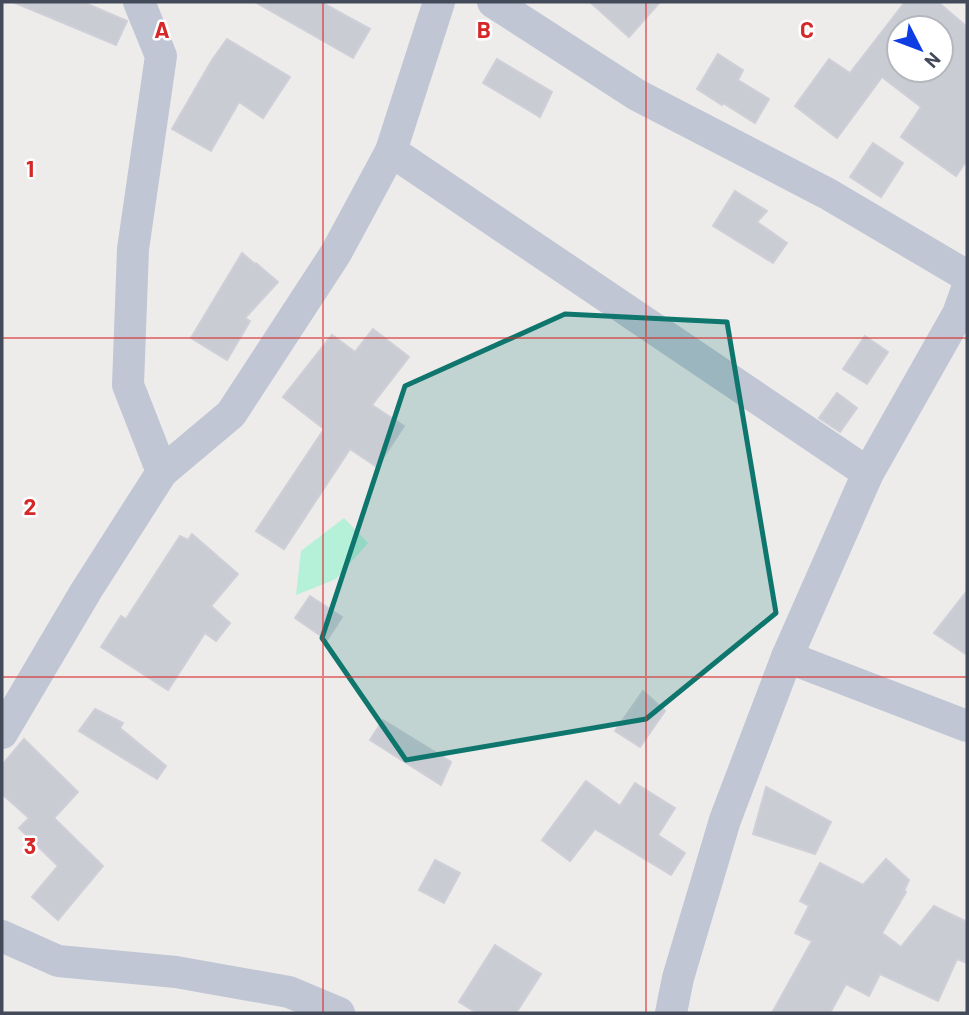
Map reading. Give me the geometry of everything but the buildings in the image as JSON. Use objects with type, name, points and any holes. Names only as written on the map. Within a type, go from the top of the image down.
[{"type":"street","points":[[139,2],[160,56],[134,249],[128,386],[162,472]]},
{"type":"street","points":[[2,733],[86,591],[162,472],[231,414],[336,253],[391,151],[439,2]]},
{"type":"street","points":[[493,2],[636,95],[828,194],[967,276]]},
{"type":"street","points":[[391,151],[868,473]]},
{"type":"street","points":[[671,1013],[678,978],[725,820],[787,657],[868,473],[964,307]]},
{"type":"street","points":[[787,657],[967,726]]},
{"type":"street","points":[[2,936],[58,961],[176,972],[289,992],[339,1013]]},
{"type":"highlighted area","points":[[565,314],[727,322],[776,613],[646,719],[406,760],[322,638],[405,386]]},
{"type":"green space","points":[[344,518],[368,543],[336,579],[296,595],[301,551]]}]
